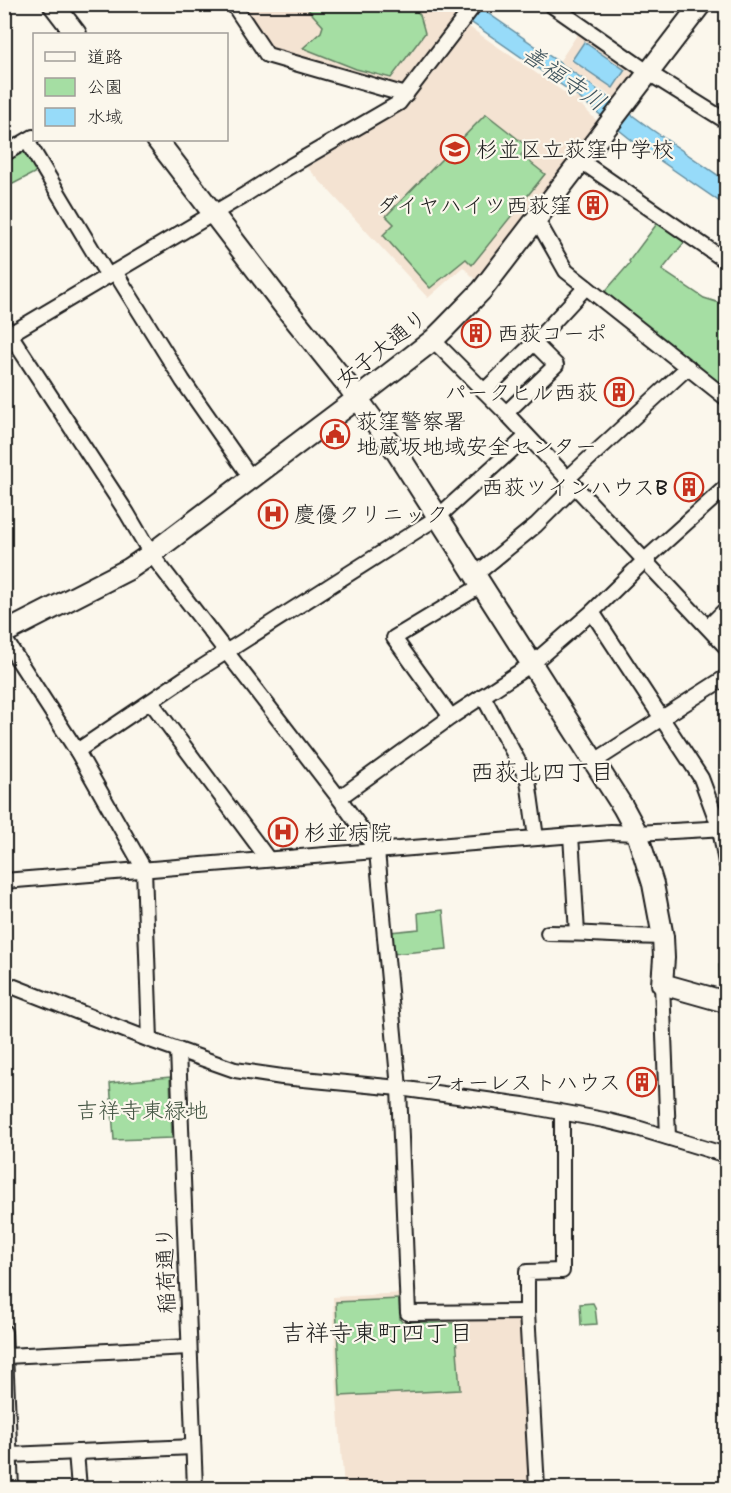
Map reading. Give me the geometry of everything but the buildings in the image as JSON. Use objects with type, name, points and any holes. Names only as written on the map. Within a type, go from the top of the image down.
[{"type":"street","points":[[53,4],[75,33]]},
{"type":"street","points":[[233,4],[267,54],[406,95]]},
{"type":"street","points":[[550,4],[649,73],[726,121]]},
{"type":"street","name":"女子大通り","points":[[4,633],[129,569],[151,554],[433,340],[482,290],[701,4]]},
{"type":"street","points":[[474,5],[399,103],[111,274],[7,332],[127,513],[151,554],[339,798],[377,851],[399,1088],[408,1313],[527,1312]]},
{"type":"street","points":[[5,154],[31,139],[111,274],[251,478]]},
{"type":"street","points":[[158,141],[358,398],[396,451],[624,807],[637,833],[652,884],[663,936],[662,984],[668,1137]]},
{"type":"street","points":[[580,161],[726,261]]},
{"type":"street","points":[[537,220],[566,271],[726,398]]},
{"type":"street","points":[[484,390],[534,343],[586,287]]},
{"type":"street","points":[[433,340],[528,436],[726,647]]},
{"type":"street","points":[[506,413],[556,365],[534,343]]},
{"type":"street","points":[[451,717],[394,638],[479,580],[520,537],[537,525],[571,482],[688,367]]},
{"type":"street","points":[[77,751],[226,652],[438,517],[528,436]]},
{"type":"street","points":[[339,798],[451,717],[532,663],[592,612],[645,560],[726,487]]},
{"type":"street","points":[[708,627],[726,609]]},
{"type":"street","points":[[592,612],[701,777],[723,828],[726,862]]},
{"type":"street","points":[[4,638],[77,751],[144,869],[150,1040]]},
{"type":"street","points":[[595,761],[726,677]]},
{"type":"street","points":[[483,696],[528,780],[536,838]]},
{"type":"street","points":[[151,702],[268,859]]},
{"type":"street","points":[[4,881],[611,832],[637,833],[723,828]]},
{"type":"street","points":[[571,835],[577,933]]},
{"type":"street","points":[[548,933],[663,936]]},
{"type":"street","points":[[4,983],[150,1040],[246,1073],[399,1088],[523,1105],[604,1120],[726,1155]]},
{"type":"street","points":[[662,984],[726,1002]]},
{"type":"street","name":"稲荷通り","points":[[178,1050],[195,1488]]},
{"type":"street","points":[[537,1488],[527,1312],[527,1272],[562,1270],[562,1113]]},
{"type":"street","points":[[4,1332],[11,1488]]},
{"type":"street","points":[[6,1356],[189,1347]]},
{"type":"street","points":[[10,1455],[193,1447]]},
{"type":"street","points":[[76,1452],[79,1488]]},
{"type":"shaded area","points":[[240,5],[468,5],[404,88],[271,49]]},
{"type":"shaded area","name":"杉並区立荻窪中学校","points":[[469,27],[574,99],[588,81],[559,62],[579,32],[632,69],[633,75],[615,99],[594,85],[580,104],[597,121],[476,280],[463,267],[428,298],[307,167],[406,107],[463,28]]},
{"type":"shaded area","points":[[403,1293],[404,1319],[516,1318],[522,1322],[533,1488],[344,1488],[333,1297]]},
{"type":"green space","points":[[304,5],[412,5],[420,15],[425,33],[391,78],[356,69],[303,48],[321,32],[323,26]]},
{"type":"green space","points":[[486,114],[528,147],[521,155],[545,174],[472,265],[466,259],[430,288],[383,235],[394,224],[386,216]]},
{"type":"green space","points":[[26,147],[40,170],[13,184],[5,170],[5,158]]},
{"type":"green space","points":[[659,221],[687,239],[662,270],[704,298],[726,305],[726,394],[603,294],[630,263],[629,261]]},
{"type":"green space","points":[[443,910],[447,949],[392,954],[390,932],[419,929],[418,913]]},
{"type":"green space","points":[[719,965],[726,965],[726,992],[720,990]]},
{"type":"green space","name":"吉祥寺東緑地","points":[[170,1077],[172,1138],[114,1140],[110,1083]]},
{"type":"green space","points":[[399,1299],[402,1322],[455,1323],[460,1390],[340,1396],[336,1302]]},
{"type":"green space","points":[[593,1303],[597,1324],[581,1325],[580,1304]]},
{"type":"water","name":"善福寺川","points":[[446,5],[476,5],[726,181],[726,206],[639,146],[573,93]]},
{"type":"water","points":[[584,42],[625,70],[613,88],[572,60]]},
{"type":"place","name":"杉並区立荻窪中学校","points":[[455,149]]},
{"type":"place","name":"ダイヤハイツ西荻窪","points":[[593,205]]},
{"type":"place","name":"西荻コーポ","points":[[476,333]]},
{"type":"place","name":"パークヒル西荻","points":[[619,392]]},
{"type":"place","name":"荻窪警察署 地蔵坂地域安全センター","points":[[335,434]]},
{"type":"place","name":"西荻ツインハウスB","points":[[689,487]]},
{"type":"place","name":"慶優クリニック","points":[[273,514]]},
{"type":"place","name":"杉並病院","points":[[283,832]]},
{"type":"place","name":"フォーレストハウス","points":[[642,1082]]},
{"type":"district","name":"西荻北四丁目","points":[[542,772]]},
{"type":"district","name":"吉祥寺東町四丁目","points":[[377,1333]]}]
